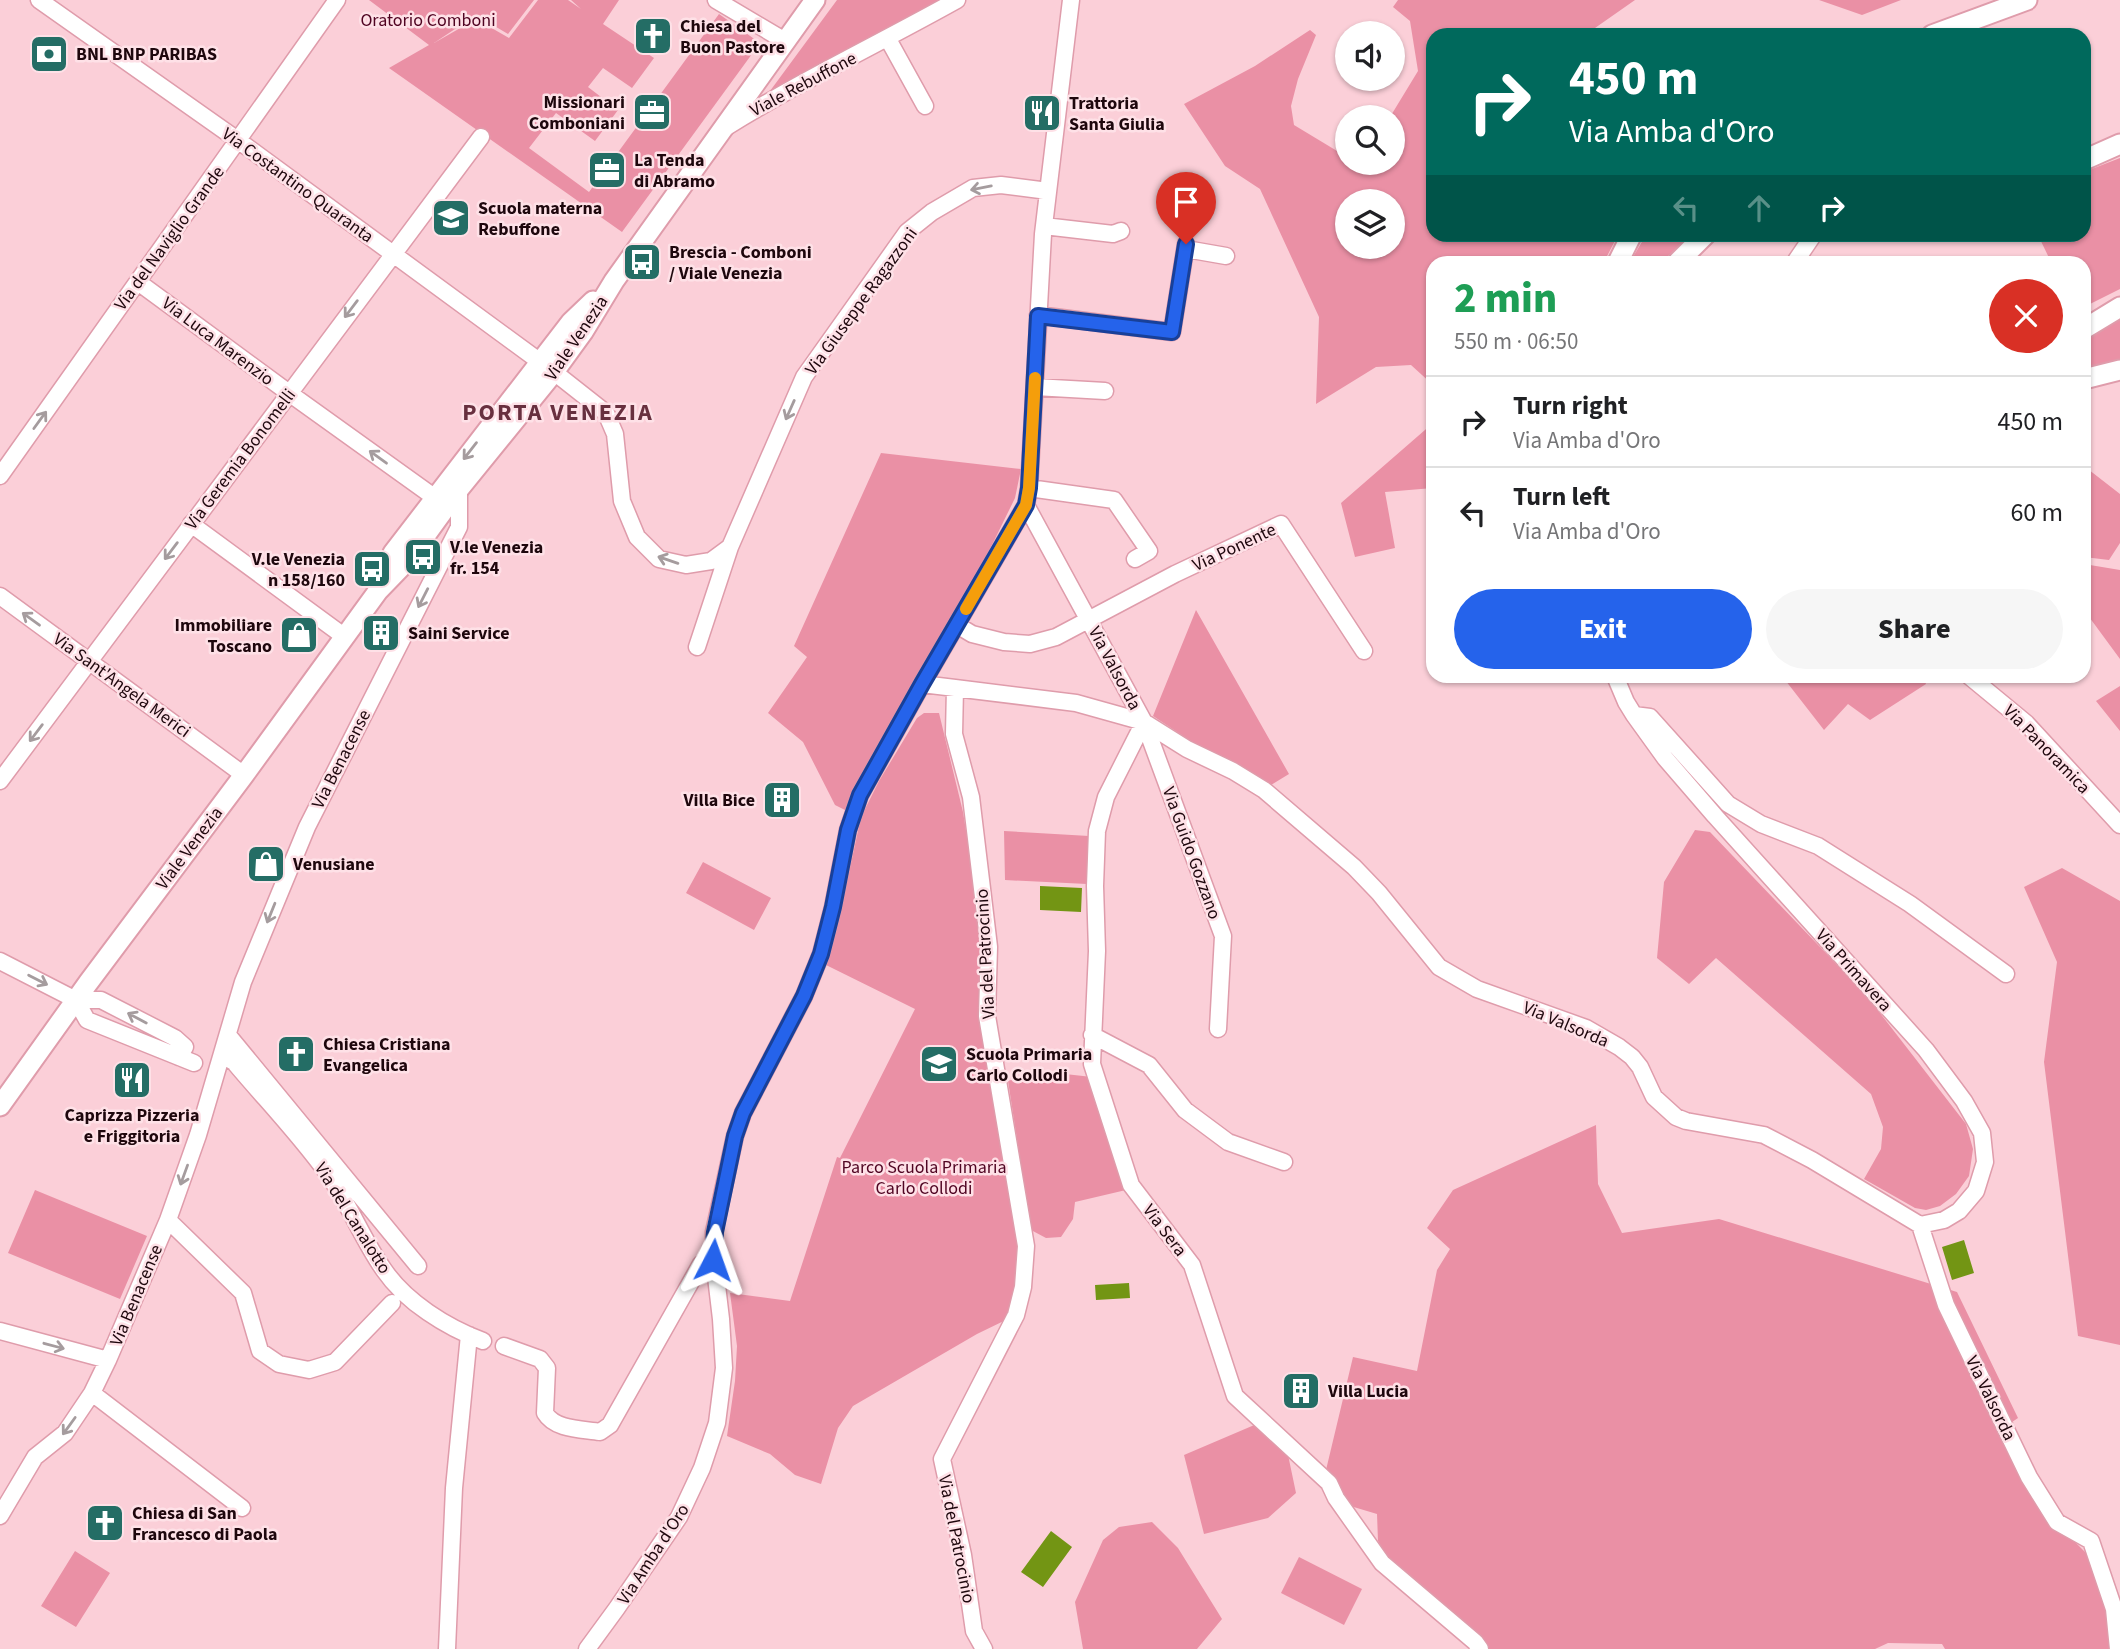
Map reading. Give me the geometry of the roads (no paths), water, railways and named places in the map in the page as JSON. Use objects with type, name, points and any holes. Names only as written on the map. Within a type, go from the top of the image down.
[{"type":"street","name":"Via Costantino Quaranta","points":[[39,0],[239,141],[547,367]]},
{"type":"street","name":"Via del Naviglio Grande","points":[[0,476],[336,0]]},
{"type":"street","points":[[716,0],[785,41]]},
{"type":"street","name":"Viale Venezia","points":[[378,591],[393,552],[434,497],[547,367],[583,332],[614,281],[815,0]]},
{"type":"street","name":"Viale Rebuffone","points":[[720,131],[772,99],[957,0]]},
{"type":"street","name":"Via Amba d'Oro","points":[[587,1649],[679,1517],[702,1468],[717,1423],[724,1368],[713,1260],[715,1232],[735,1136],[743,1113],[804,996],[821,954],[848,830],[860,795],[1026,505],[1044,226],[1071,0]]},
{"type":"street","points":[[1951,28],[2027,0]]},
{"type":"street","points":[[888,39],[925,106]]},
{"type":"street","name":"Via Geremia Bonomelli","points":[[0,781],[481,137]]},
{"type":"street","points":[[2091,157],[2120,144]]},
{"type":"street","name":"Via Giuseppe Ragazzoni","points":[[697,647],[730,547],[804,377],[907,232],[932,212],[973,188],[1001,185],[1048,191]]},
{"type":"street","points":[[1044,226],[1118,235]]},
{"type":"street","points":[[1684,256],[1698,242]]},
{"type":"street","points":[[1038,316],[1172,332],[1186,246],[1226,256]]},
{"type":"street","name":"Via Luca Marenzio","points":[[138,282],[434,497]]},
{"type":"street","points":[[2091,325],[2120,307]]},
{"type":"street","points":[[547,367],[606,413],[615,434],[622,501],[638,537],[659,559],[686,565],[711,561],[730,547]]},
{"type":"street","name":"Viale Venezia","points":[[0,1105],[378,591],[407,561],[547,367]]},
{"type":"street","points":[[2091,377],[2120,370]]},
{"type":"street","points":[[1035,387],[1105,391]]},
{"type":"street","points":[[1029,488],[1114,500],[1149,551],[1135,559]]},
{"type":"street","name":"Via Benacense","points":[[0,1516],[35,1457],[65,1433],[92,1393],[108,1360],[168,1220],[198,1135],[243,982],[307,827],[459,527],[459,489]]},
{"type":"street","name":"Via Valsorda","points":[[1026,505],[1144,722],[1187,749],[1233,771],[1264,790],[1354,867],[1440,967],[1477,989],[1586,1028],[1619,1047],[1640,1067],[1654,1097],[1676,1117],[1764,1135],[1812,1160],[1920,1225],[1946,1305],[2029,1477],[2057,1522],[2091,1541],[2113,1609],[2118,1649]]},
{"type":"street","points":[[191,524],[345,637]]},
{"type":"street","name":"Via Ponente","points":[[1089,619],[1175,574],[1281,524],[1364,651]]},
{"type":"street","name":"Via Sant'Angela Merici","points":[[0,596],[244,775]]},
{"type":"street","points":[[957,625],[972,634],[1004,642],[1030,643],[1056,637],[1089,619]]},
{"type":"street","name":"Via Primavera","points":[[1618,683],[1634,715],[1665,758],[1926,1050],[1964,1101],[1982,1133],[1985,1162],[1976,1191],[1959,1211],[1944,1220],[1920,1225]]},
{"type":"street","name":"Via Panoramica","points":[[1977,683],[2026,723],[2120,825]]},
{"type":"street","points":[[922,684],[1076,704],[1144,722]]},
{"type":"street","name":"Via del Patrocinio","points":[[955,688],[954,734],[971,797],[989,947],[987,1016],[1026,1246],[1023,1287],[1016,1315],[942,1459],[962,1555],[974,1631],[984,1649]]},
{"type":"street","points":[[1634,715],[1650,717],[1728,804],[1761,824],[1818,846],[1910,904],[2006,974]]},
{"type":"street","name":"Via Guido Gozzano","points":[[1144,722],[1223,936],[1218,1029]]},
{"type":"street","name":"Via Sera","points":[[1144,722],[1106,797],[1097,831],[1095,886],[1097,951],[1092,1064],[1131,1185],[1192,1265],[1235,1396],[1329,1483],[1336,1498],[1382,1563],[1480,1649]]},
{"type":"street","points":[[0,961],[76,1000],[101,1000],[175,1038],[188,1054],[87,1020],[76,1000]]},
{"type":"street","points":[[228,1035],[418,1266]]},
{"type":"street","points":[[1092,1035],[1149,1065],[1185,1110],[1228,1142],[1284,1162]]},
{"type":"street","name":"Via del Canalotto","points":[[222,1055],[234,1062],[328,1174],[383,1270],[399,1289],[422,1308],[476,1338],[454,1488],[447,1649]]},
{"type":"street","points":[[168,1220],[243,1293],[260,1350],[279,1364],[309,1370],[335,1362],[392,1303]]},
{"type":"street","points":[[504,1346],[540,1359],[547,1368],[545,1413],[549,1420],[555,1424],[600,1432],[610,1425],[701,1264],[713,1260]]},
{"type":"street","points":[[0,1332],[108,1360]]},
{"type":"street","points":[[92,1393],[242,1508]]},
{"type":"place","name":"Chiesa del Buon Pastore","points":[[653,36]]},
{"type":"place","name":"BNL BNP PARIBAS","points":[[49,54]]},
{"type":"place","name":"Missionari Comboniani","points":[[652,112]]},
{"type":"place","name":"Trattoria Santa Giulia","points":[[1042,113]]},
{"type":"place","name":"La Tenda di Abramo","points":[[607,170]]},
{"type":"place","name":"Scuola materna Rebuffone","points":[[451,218]]},
{"type":"place","name":"Brescia - Comboni / Viale Venezia","points":[[642,262]]},
{"type":"place","name":"V.le Venezia fr. 154","points":[[423,557]]},
{"type":"place","name":"V.le Venezia n 158/160","points":[[372,569]]},
{"type":"place","name":"Saini Service","points":[[381,633]]},
{"type":"place","name":"Immobiliare Toscano","points":[[299,635]]},
{"type":"place","name":"Villa Bice","points":[[782,800]]},
{"type":"place","name":"Venusiane","points":[[266,864]]},
{"type":"place","name":"Chiesa Cristiana Evangelica","points":[[296,1054]]},
{"type":"place","name":"Scuola Primaria Carlo Collodi","points":[[939,1064]]},
{"type":"place","name":"Caprizza Pizzeria e Friggitoria","points":[[132,1080]]},
{"type":"place","name":"Villa Lucia","points":[[1301,1391]]},
{"type":"place","name":"Chiesa di San Francesco di Paola","points":[[105,1523]]},
{"type":"district","name":"PORTA VENEZIA","points":[[558,412]]},
{"type":"park label","name":"Oratorio Comboni","points":[[428,20]]},
{"type":"park label","name":"Parco Scuola Primaria Carlo Collodi","points":[[924,1177]]}]
